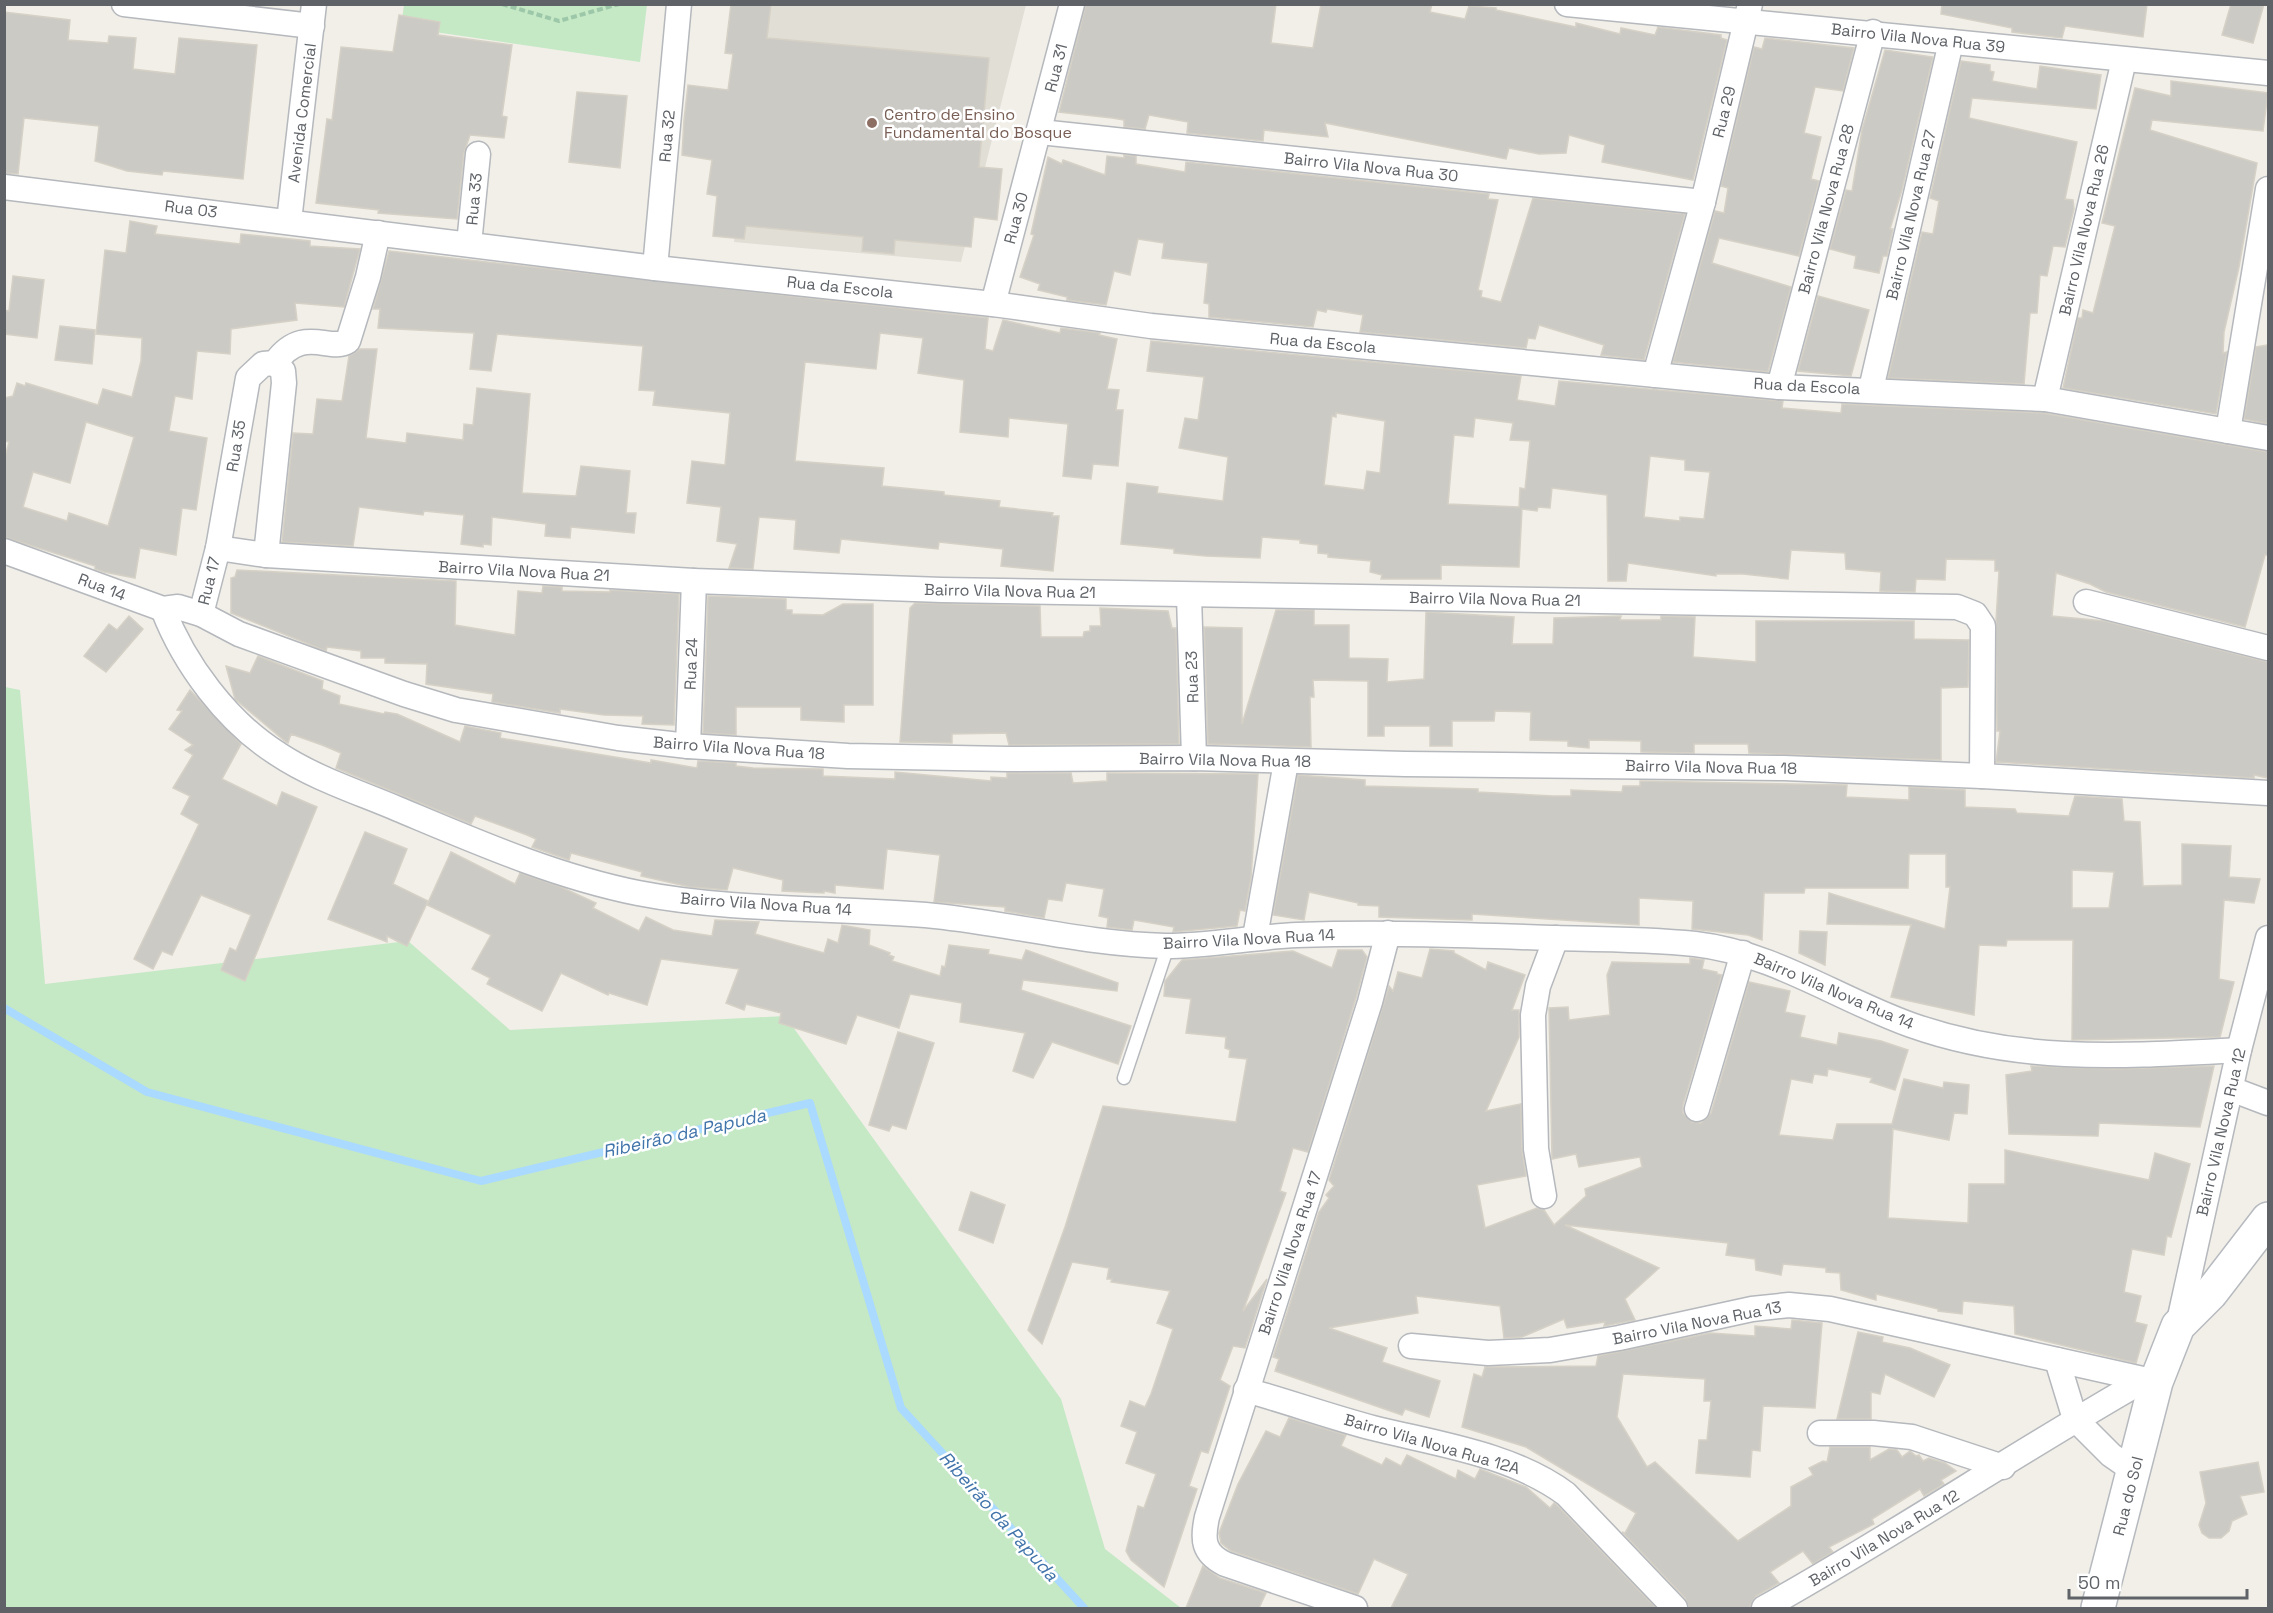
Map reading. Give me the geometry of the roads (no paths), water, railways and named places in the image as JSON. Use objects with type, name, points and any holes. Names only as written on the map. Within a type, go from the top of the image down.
[{"type":"street","points":[[124,4],[313,15]]},
{"type":"street","name":"Rua 32","points":[[655,268],[679,4]]},
{"type":"street","name":"Rua 31","points":[[1040,132],[1071,4]]},
{"type":"street","name":"Bairro Vila Nova Rua 39","points":[[1567,4],[1748,13],[1951,42],[2268,73]]},
{"type":"street","name":"Rua 29","points":[[1655,375],[1702,202],[1748,13]]},
{"type":"street","name":"Avenida Comercial","points":[[289,220],[313,15]]},
{"type":"street","name":"Bairro Vila Nova Rua 28","points":[[1779,387],[1873,32]]},
{"type":"street","name":"Bairro Vila Nova Rua 27","points":[[1871,389],[1951,42]]},
{"type":"street","name":"Bairro Vila Nova Rua 26","points":[[2045,399],[2124,60]]},
{"type":"street","name":"Bairro Vila Nova Rua 30","points":[[1040,132],[1702,202]]},
{"type":"street","name":"Rua 30","points":[[993,304],[1040,132]]},
{"type":"street","name":"Rua 33","points":[[469,244],[478,154]]},
{"type":"street","name":"Rua 03","points":[[4,187],[289,220],[378,233]]},
{"type":"street","points":[[2228,431],[2268,189]]},
{"type":"street","name":"Rua da Escola","points":[[378,233],[655,268],[993,304],[1152,326],[1779,387],[1871,389],[2045,399],[2268,438]]},
{"type":"street","name":"Rua 35","points":[[218,548],[248,378],[260,365],[275,363],[295,345],[309,341],[344,343],[348,341],[368,277],[378,233]]},
{"type":"street","points":[[266,555],[284,383],[283,371],[275,363]]},
{"type":"street","name":"Bairro Vila Nova Rua 21","points":[[218,548],[266,555],[694,581],[1189,596],[1498,598],[1803,606],[1936,604],[1957,607],[1975,614],[1983,626],[1982,776]]},
{"type":"street","name":"Rua 17","points":[[201,614],[218,548]]},
{"type":"street","name":"Rua 14","points":[[4,551],[163,609],[178,607],[201,614]]},
{"type":"street","name":"Rua 24","points":[[688,746],[694,581]]},
{"type":"street","name":"Rua 23","points":[[1189,596],[1194,758]]},
{"type":"street","points":[[2086,602],[2268,648]]},
{"type":"street","name":"Bairro Vila Nova Rua 14","points":[[163,609],[173,635],[192,665],[224,706],[248,731],[275,753],[306,770],[490,847],[572,877],[641,894],[715,902],[880,911],[959,919],[1102,941],[1168,946],[1256,937],[1388,933],[1699,944],[1743,953],[1790,970],[1905,1023],[1971,1042],[2065,1056],[2239,1050]]},
{"type":"street","name":"Bairro Vila Nova Rua 18","points":[[201,614],[239,634],[404,694],[456,710],[618,738],[688,746],[849,756],[1008,759],[1194,758],[1286,762],[1784,768],[1982,776],[2268,793]]},
{"type":"street","points":[[1256,937],[1286,762]]},
{"type":"street","name":"Bairro Vila Nova Rua 17","points":[[1355,1608],[1225,1564],[1206,1550],[1205,1526],[1370,1002],[1388,933]]},
{"type":"street","points":[[1544,1196],[1536,1149],[1533,1015],[1538,986],[1556,938]]},
{"type":"street","name":"Bairro Vila Nova Rua 12","points":[[2178,1326],[2239,1050],[2268,938]]},
{"type":"street","points":[[1697,1109],[1743,953]]},
{"type":"street","points":[[2231,1089],[2268,1102]]},
{"type":"street","points":[[2178,1326],[2211,1293],[2268,1219]]},
{"type":"street","name":"Bairro Vila Nova Rua 13","points":[[1411,1346],[1488,1353],[1550,1350],[1752,1309],[1789,1305],[1830,1310],[2150,1381]]},
{"type":"street","name":"Rua do Sol","points":[[2098,1608],[2134,1471],[2150,1381],[2178,1326]]},
{"type":"street","points":[[2057,1360],[2075,1419],[2111,1455],[2134,1471]]},
{"type":"street","name":"Bairro Vila Nova Rua 12","points":[[1764,1608],[2003,1467],[2075,1419],[2150,1381]]},
{"type":"street","name":"Bairro Vila Nova Rua 12A","points":[[1246,1390],[1356,1423],[1486,1456],[1551,1483],[1566,1494],[1675,1608]]},
{"type":"street","points":[[1820,1433],[1873,1433],[1912,1437],[2003,1467]]},
{"type":"lane","points":[[1124,1078],[1168,946]]},
{"type":"waterway","name":"Ribeirão da Papuda","points":[[4,1008],[147,1092],[481,1181],[810,1103],[901,1408],[1084,1608]]},
{"type":"place","name":"Centro de Ensino Fundamental do Bosque","points":[[872,123]]}]
